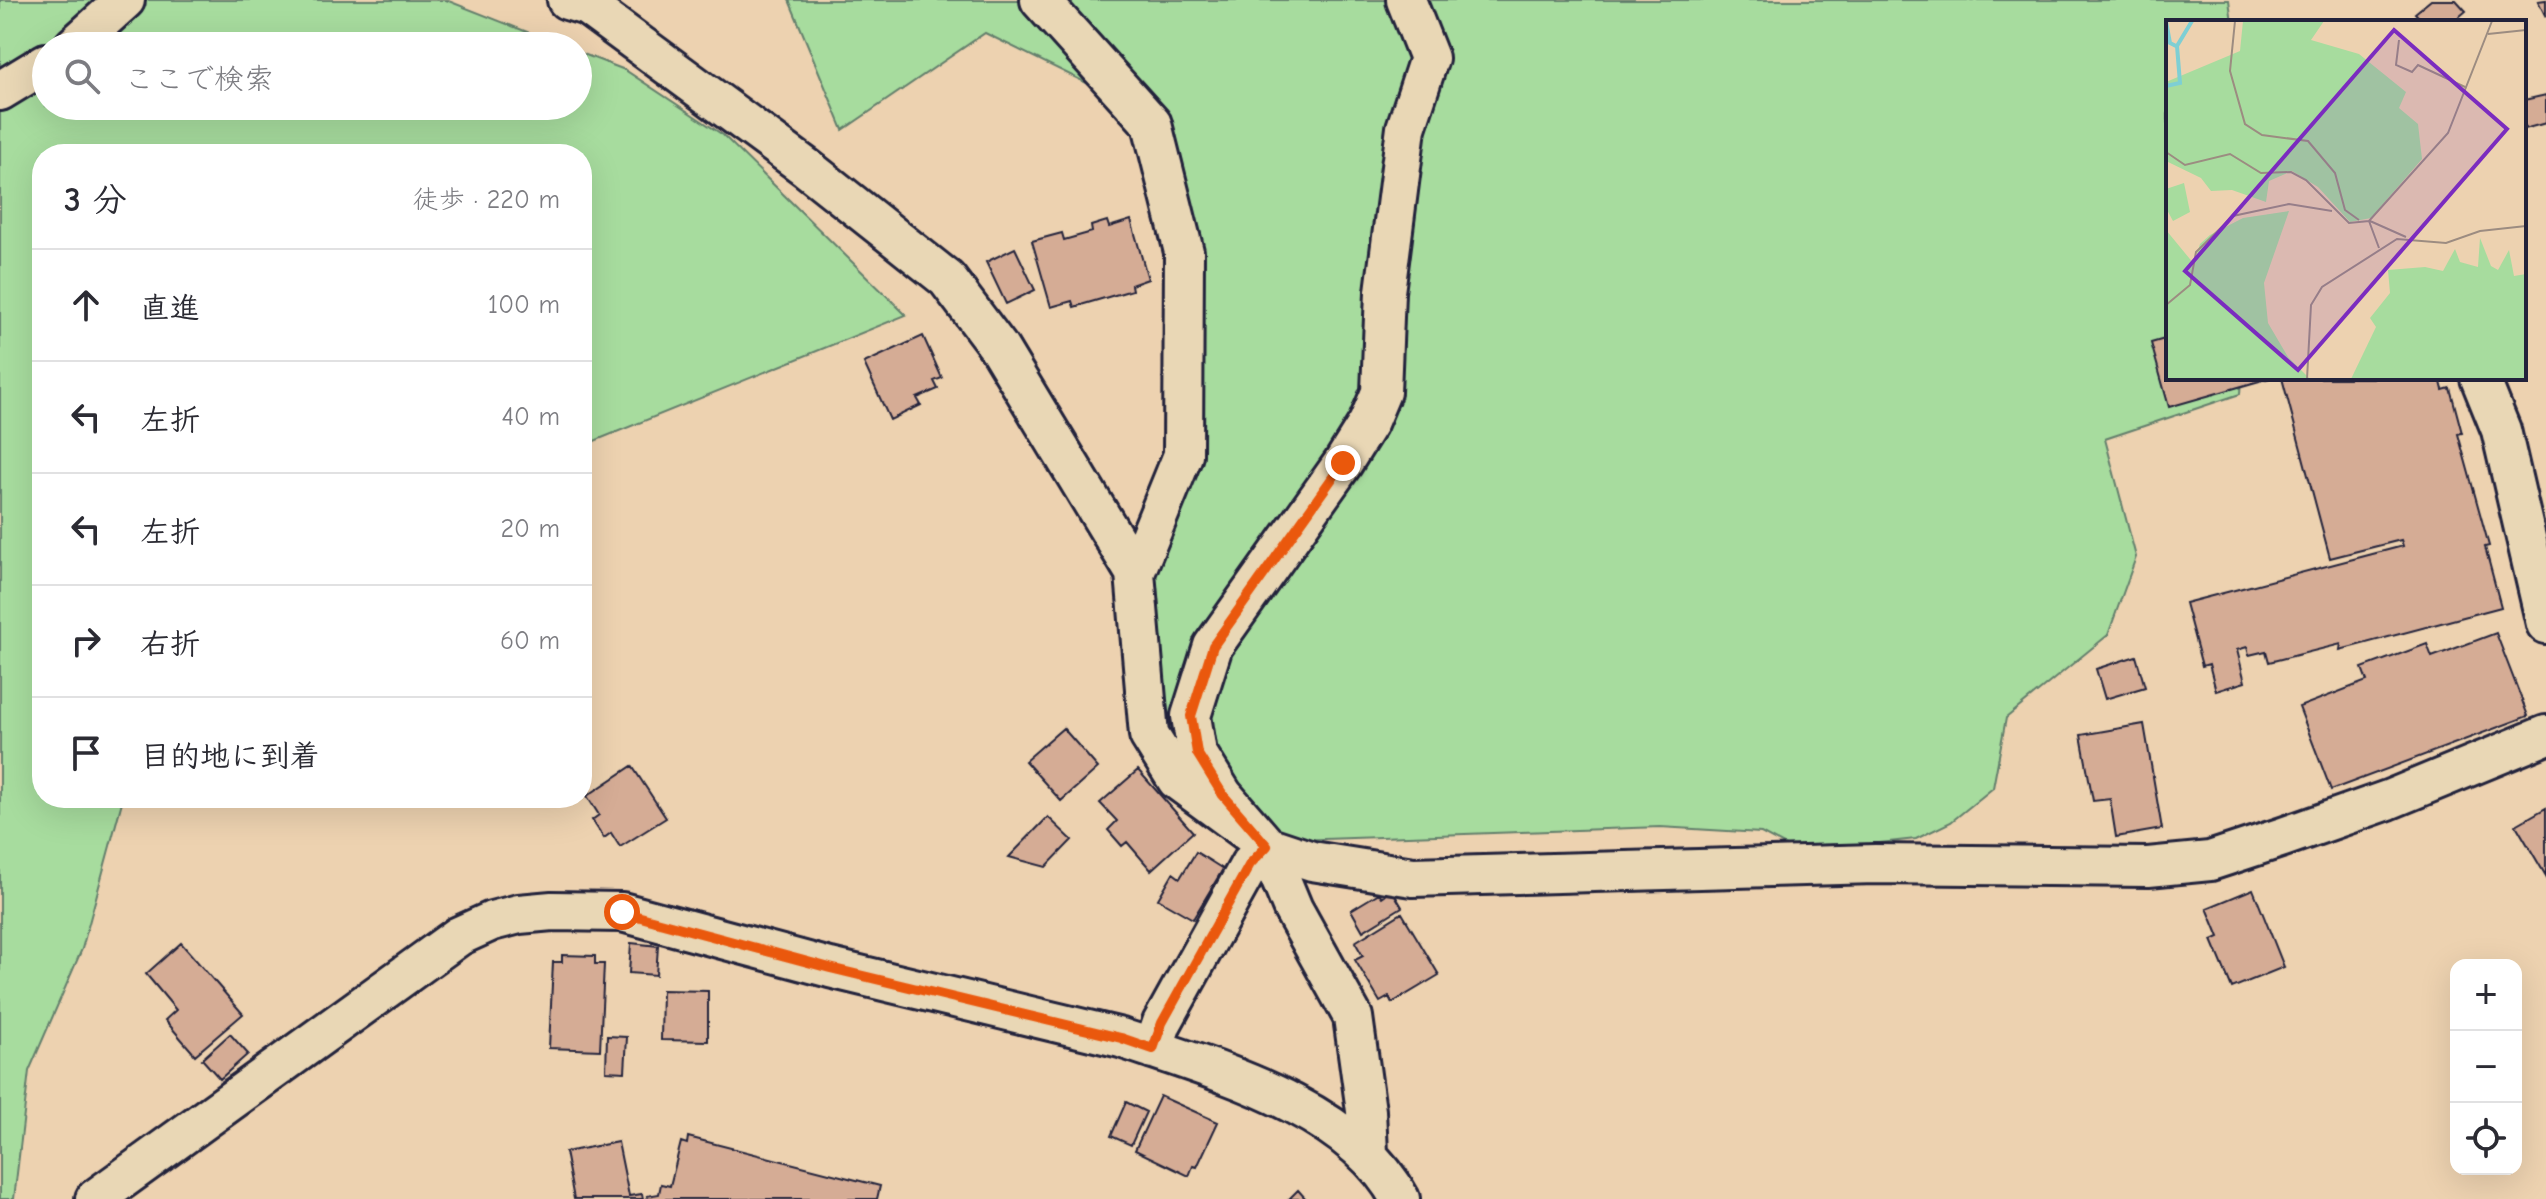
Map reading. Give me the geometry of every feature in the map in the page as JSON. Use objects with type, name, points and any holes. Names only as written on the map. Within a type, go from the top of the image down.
[{"type":"street","points":[[90,32],[125,0]]},
{"type":"street","points":[[567,0],[587,6],[807,168],[947,279],[999,348],[1135,573],[1149,735],[1177,780],[1267,846],[1312,861],[1413,877],[1875,864],[2148,867],[2210,861],[2283,837],[2388,800],[2546,735]]},
{"type":"street","points":[[1040,0],[1152,124],[1184,252],[1183,455],[1135,573]]},
{"type":"street","points":[[1368,1153],[1366,1111],[1353,1017],[1293,909],[1267,846],[1223,795],[1197,753],[1191,716],[1213,646],[1343,463],[1368,423],[1381,392],[1385,292],[1406,128],[1429,58],[1406,0]]},
{"type":"street","points":[[0,91],[32,72]]},
{"type":"street","points":[[2481,380],[2501,430],[2546,624]]},
{"type":"street","points":[[1153,1049],[1162,1023],[1250,864],[1267,846]]},
{"type":"street","points":[[95,1199],[459,936],[492,921],[519,914],[552,911],[622,912],[830,968],[1121,1038],[1220,1072],[1310,1112],[1368,1153],[1389,1178],[1400,1199]]},
{"type":"green space","points":[[0,0],[99,0],[89,27],[145,0],[446,0],[527,32],[32,32],[32,120],[592,120],[592,57],[625,70],[723,135],[906,315],[592,442],[592,144],[32,144],[32,808],[120,808],[82,949],[29,1071],[14,1199],[0,1199]]},
{"type":"green space","points":[[789,0],[2229,0],[2232,20],[2166,20],[2166,380],[2241,380],[2240,394],[2105,439],[2136,557],[2108,635],[2006,718],[1993,788],[1951,822],[1916,839],[1797,852],[1761,833],[1660,827],[1296,840],[1206,795],[1163,738],[1152,574],[1192,468],[1166,122],[985,33],[843,130]]},
{"type":"building","points":[[2431,0],[2456,0],[2466,11],[2455,20],[2421,20],[2415,13]]},
{"type":"building","points":[[2546,0],[2546,17],[2538,1]]},
{"type":"building","points":[[2546,95],[2546,123],[2526,128],[2526,100]]},
{"type":"building","points":[[1131,220],[1148,279],[1131,285],[1132,290],[1074,307],[1072,301],[1051,307],[1032,241],[1062,233],[1064,240],[1092,232],[1091,226],[1107,221],[1109,227]]},
{"type":"building","points":[[1015,248],[1035,290],[1006,304],[986,262]]},
{"type":"building","points":[[923,336],[942,378],[934,381],[938,389],[917,398],[921,405],[890,420],[864,363]]},
{"type":"building","points":[[2166,339],[2166,380],[2263,380],[2169,407],[2151,343]]},
{"type":"building","points":[[2283,380],[2440,380],[2443,390],[2450,388],[2462,433],[2458,434],[2489,546],[2485,547],[2501,607],[2340,650],[2341,644],[2269,662],[2266,651],[2249,655],[2247,647],[2237,650],[2245,682],[2216,691],[2209,664],[2202,666],[2185,603],[2403,546],[2401,540],[2330,558]]},
{"type":"building","points":[[2496,633],[2528,716],[2331,790],[2299,707],[2367,681],[2362,668],[2427,644],[2432,657]]},
{"type":"building","points":[[2136,656],[2145,687],[2105,699],[2096,669]]},
{"type":"building","points":[[2144,724],[2162,829],[2116,837],[2110,799],[2093,801],[2081,735]]},
{"type":"building","points":[[1063,728],[1098,768],[1061,801],[1025,761]]},
{"type":"building","points":[[632,766],[666,818],[620,847],[611,833],[604,838],[592,820],[599,815],[592,804],[592,793]]},
{"type":"building","points":[[1138,770],[1193,832],[1151,870],[1127,842],[1122,846],[1108,830],[1117,821],[1100,803]]},
{"type":"building","points":[[2546,808],[2546,876],[2516,825]]},
{"type":"building","points":[[1048,817],[1072,840],[1046,867],[1009,857]]},
{"type":"building","points":[[1196,852],[1223,869],[1193,919],[1158,899],[1173,873],[1180,878]]},
{"type":"building","points":[[2253,889],[2284,967],[2232,988],[2212,940],[2219,937],[2207,908]]},
{"type":"building","points":[[1392,890],[1402,907],[1363,931],[1351,910],[1379,893],[1382,897]]},
{"type":"building","points":[[1402,913],[1439,975],[1392,1003],[1389,997],[1380,1002],[1355,960],[1363,956],[1355,942]]},
{"type":"building","points":[[181,943],[243,1014],[195,1055],[165,1020],[176,1010],[146,974]]},
{"type":"building","points":[[631,943],[658,946],[656,975],[629,973]]},
{"type":"building","points":[[562,955],[595,956],[595,964],[604,964],[600,1050],[549,1048],[553,962],[562,962]]},
{"type":"building","points":[[662,990],[708,991],[708,1041],[661,1040]]},
{"type":"building","points":[[230,1034],[248,1054],[220,1079],[202,1059]]},
{"type":"building","points":[[607,1036],[627,1037],[625,1072],[606,1071]]},
{"type":"building","points":[[1160,1096],[1218,1122],[1197,1167],[1193,1166],[1189,1176],[1135,1150]]},
{"type":"building","points":[[1126,1102],[1146,1112],[1131,1145],[1111,1136]]},
{"type":"building","points":[[688,1137],[880,1186],[877,1199],[648,1199],[647,1196],[659,1194],[661,1184],[670,1186],[681,1142],[687,1144]]},
{"type":"building","points":[[618,1142],[629,1196],[642,1194],[643,1199],[574,1199],[565,1152]]},
{"type":"building","points":[[1298,1190],[1306,1199],[1289,1199]]},
{"type":"route","points":[[622,912],[830,968],[1121,1038],[1153,1049],[1162,1023],[1250,864],[1267,846],[1223,795],[1197,753],[1191,716],[1213,646],[1343,463]]}]
